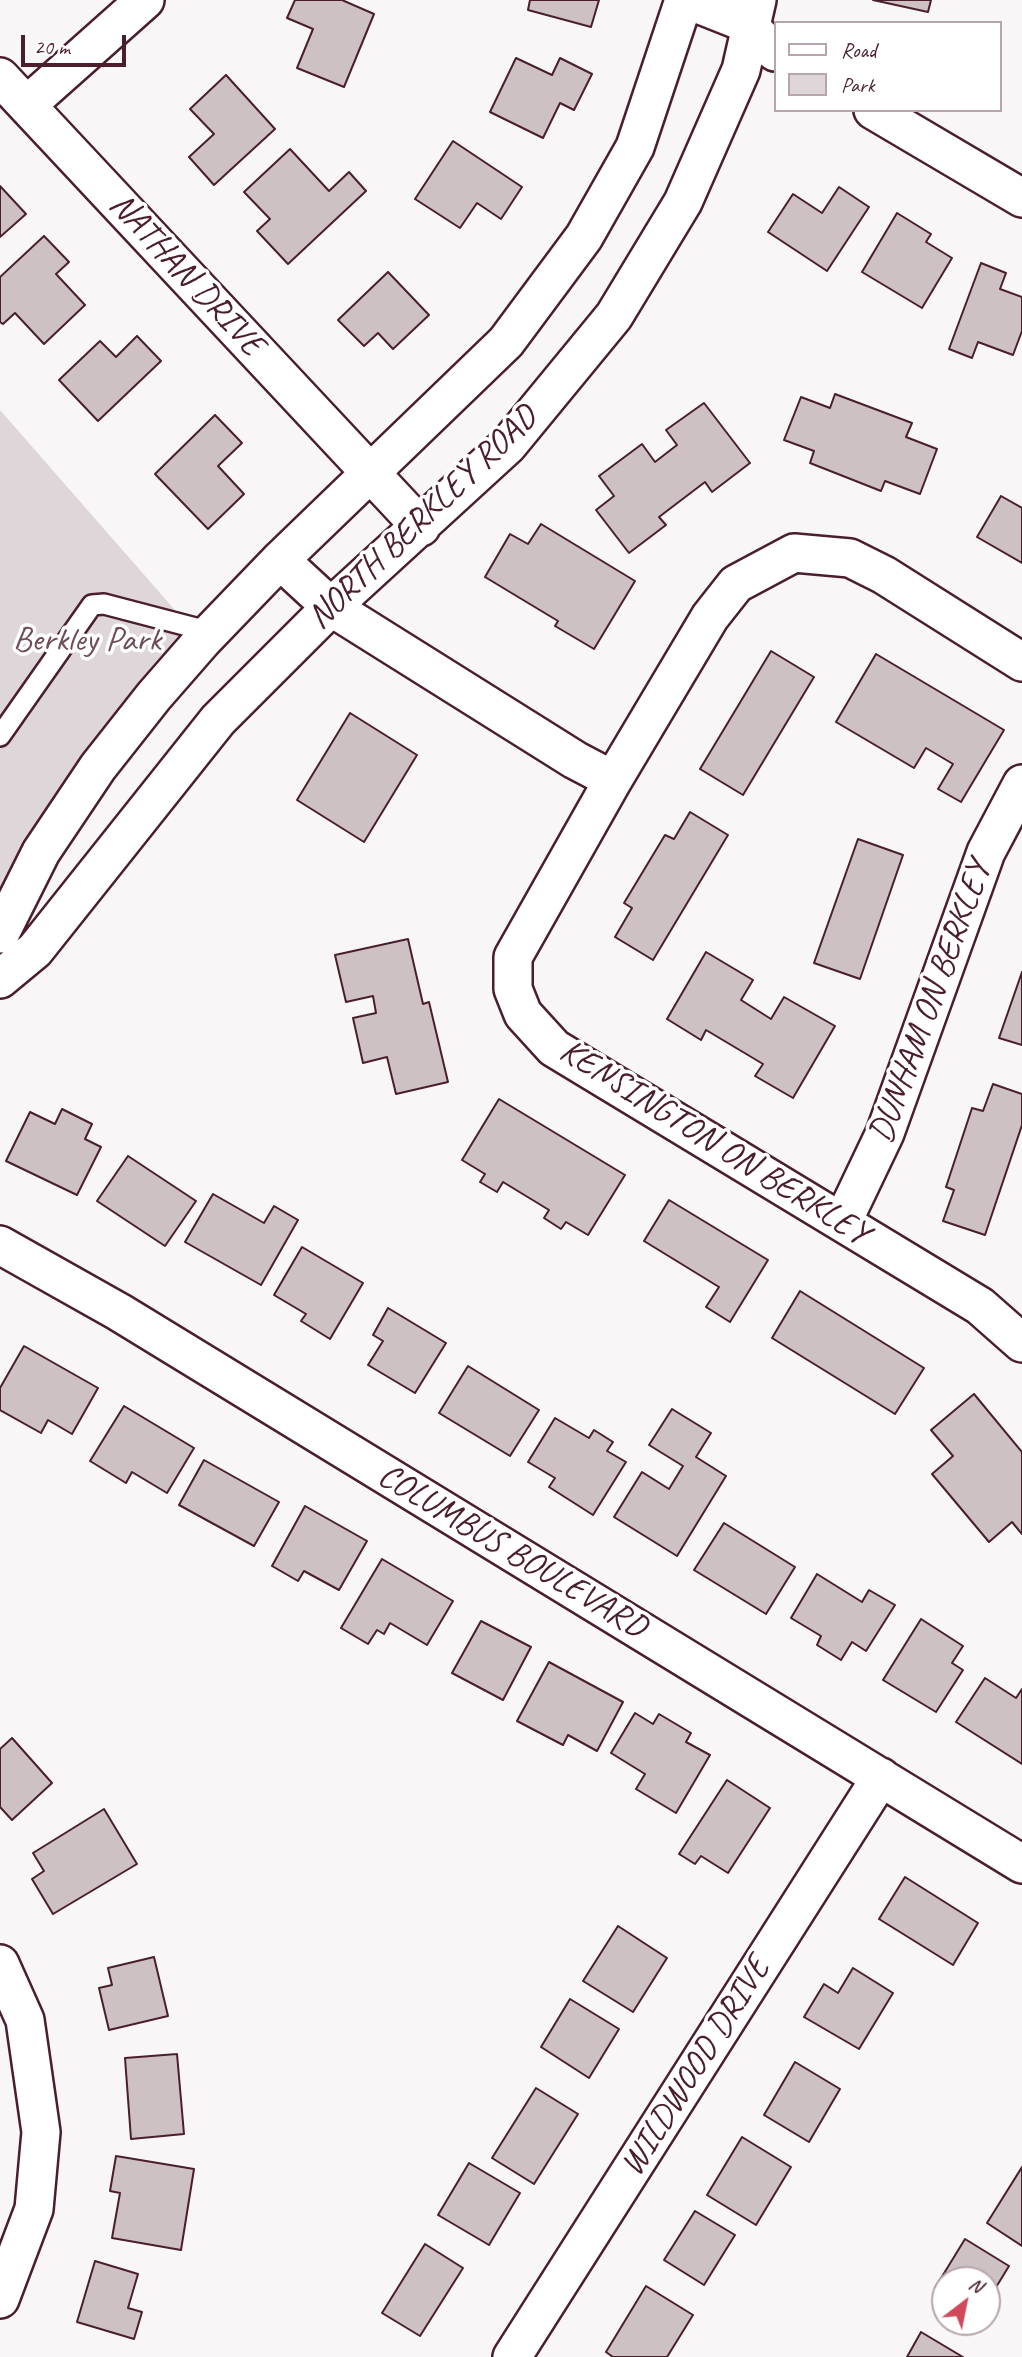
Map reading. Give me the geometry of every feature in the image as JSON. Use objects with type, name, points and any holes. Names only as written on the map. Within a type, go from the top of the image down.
[{"type":"street","points":[[27,105],[145,0]]},
{"type":"street","points":[[686,0],[761,27]]},
{"type":"street","name":"NORTH BERKLEY ROAD","points":[[0,934],[41,852],[98,768],[154,696],[280,560],[506,342],[584,237],[635,147],[686,0]]},
{"type":"street","name":"NORTH BERKLEY ROAD","points":[[0,979],[35,950],[218,720],[331,607],[421,527],[508,444],[614,316],[683,202],[761,27]]},
{"type":"street","name":"NATHAN DRIVE","points":[[0,77],[421,527]]},
{"type":"street","points":[[876,112],[1022,198]]},
{"type":"street","name":"KENSINGTON ON BERKLEY","points":[[1022,662],[884,575],[850,558],[794,553],[736,584],[716,608],[613,780],[513,957],[513,989],[523,1014],[554,1048],[980,1306],[1022,1343]]},
{"type":"street","points":[[280,560],[331,607],[575,760],[613,780]]},
{"type":"street","name":"DUNHAM ON BERKLEY","points":[[843,1221],[885,1133],[986,852],[1022,785]]},
{"type":"street","name":"COLUMBUS BOULEVARD","points":[[0,1245],[119,1312],[1022,1864]]},
{"type":"street","name":"WILDWOOD DRIVE","points":[[512,2357],[881,1777]]},
{"type":"street","points":[[0,1964],[25,2020],[41,2132],[34,2208],[0,2300]]},
{"type":"lane","points":[[0,736],[92,605],[104,604],[211,632]]},
{"type":"green space","name":"Berkley Park","points":[[0,410],[202,641],[0,934]]},
{"type":"building","points":[[295,0],[342,0],[374,14],[344,87],[297,68],[313,29],[287,18]]},
{"type":"building","points":[[530,0],[599,0],[591,27],[528,10]]},
{"type":"building","points":[[873,0],[931,0],[928,12]]},
{"type":"building","points":[[516,58],[552,75],[560,58],[592,74],[574,110],[560,103],[543,138],[490,112]]},
{"type":"building","points":[[226,75],[275,129],[214,185],[189,157],[214,134],[190,109]]},
{"type":"building","points":[[453,141],[522,187],[501,219],[477,203],[460,228],[415,199]]},
{"type":"building","points":[[290,149],[329,191],[349,172],[366,191],[288,264],[257,231],[270,219],[244,192]]},
{"type":"building","points":[[0,186],[26,214],[0,237]]},
{"type":"building","points":[[839,187],[869,207],[827,271],[768,232],[793,194],[822,213]]},
{"type":"building","points":[[897,213],[931,234],[926,242],[952,258],[922,308],[862,272]]},
{"type":"building","points":[[44,236],[69,262],[56,274],[85,305],[44,344],[15,313],[3,324],[0,322],[0,277]]},
{"type":"building","points":[[981,263],[1006,273],[1000,289],[1022,297],[1022,331],[1013,355],[978,342],[972,358],[949,349]]},
{"type":"building","points":[[388,272],[429,315],[393,349],[378,333],[364,346],[338,320]]},
{"type":"building","points":[[137,336],[161,361],[98,421],[59,380],[100,341],[116,357]]},
{"type":"building","points":[[835,394],[912,423],[906,437],[937,449],[920,494],[885,481],[881,491],[810,463],[814,451],[784,440],[801,397],[830,408]]},
{"type":"building","points":[[704,403],[750,463],[712,492],[705,482],[659,517],[666,525],[629,553],[596,510],[614,496],[599,476],[642,444],[655,462],[677,445],[666,430]]},
{"type":"building","points":[[215,415],[242,443],[218,466],[244,494],[208,529],[155,474]]},
{"type":"building","points":[[1001,496],[1022,508],[1022,563],[977,537]]},
{"type":"building","points":[[541,524],[635,581],[594,649],[555,626],[558,621],[485,577],[510,534],[528,544]]},
{"type":"building","points":[[771,651],[814,677],[743,795],[700,769]]},
{"type":"building","points":[[876,654],[1004,730],[961,802],[938,789],[953,764],[926,748],[914,768],[836,722]]},
{"type":"building","points":[[350,713],[417,755],[364,842],[297,800]]},
{"type":"building","points":[[690,812],[728,835],[653,960],[615,937],[632,908],[624,903],[665,835],[674,839]]},
{"type":"building","points":[[858,839],[903,855],[860,979],[814,963]]},
{"type":"building","points":[[408,939],[423,1004],[429,1002],[448,1082],[396,1094],[387,1057],[363,1063],[353,1018],[376,1013],[373,996],[346,1002],[335,955]]},
{"type":"building","points":[[706,952],[753,980],[741,1000],[771,1019],[784,997],[835,1026],[793,1098],[755,1076],[763,1064],[706,1030],[701,1040],[667,1019]]},
{"type":"building","points":[[1022,972],[1022,1045],[999,1038]]},
{"type":"building","points":[[993,1084],[1022,1094],[1022,1125],[985,1235],[943,1221],[954,1190],[946,1187],[972,1108],[983,1111]]},
{"type":"building","points":[[499,1099],[625,1175],[588,1235],[566,1222],[561,1229],[544,1218],[549,1210],[503,1182],[497,1192],[480,1182],[485,1174],[462,1160]]},
{"type":"building","points":[[62,1109],[92,1124],[85,1139],[101,1147],[77,1195],[6,1161],[30,1112],[55,1124]]},
{"type":"building","points":[[128,1156],[196,1201],[165,1246],[97,1201]]},
{"type":"building","points":[[213,1194],[264,1223],[274,1206],[298,1220],[261,1285],[185,1242]]},
{"type":"building","points":[[669,1200],[768,1260],[730,1322],[706,1307],[719,1287],[644,1241]]},
{"type":"building","points":[[302,1247],[363,1283],[330,1339],[301,1321],[306,1314],[274,1295]]},
{"type":"building","points":[[800,1291],[924,1368],[895,1414],[772,1338]]},
{"type":"building","points":[[388,1308],[446,1343],[415,1393],[368,1365],[383,1341],[373,1335]]},
{"type":"building","points":[[24,1346],[98,1388],[72,1434],[48,1420],[41,1433],[0,1410],[0,1388]]},
{"type":"building","points":[[468,1366],[539,1410],[510,1456],[439,1413]]},
{"type":"building","points":[[974,1394],[1022,1452],[1022,1534],[1012,1522],[989,1542],[932,1474],[953,1456],[931,1430]]},
{"type":"building","points":[[124,1406],[194,1448],[167,1493],[132,1472],[126,1483],[90,1461]]},
{"type":"building","points":[[672,1409],[711,1433],[696,1457],[726,1476],[677,1556],[614,1517],[642,1472],[669,1489],[683,1466],[649,1445]]},
{"type":"building","points":[[555,1418],[589,1438],[594,1430],[613,1442],[607,1451],[626,1462],[593,1515],[549,1487],[555,1478],[528,1462]]},
{"type":"building","points":[[204,1460],[279,1502],[254,1546],[179,1505]]},
{"type":"building","points":[[305,1506],[367,1541],[339,1590],[304,1571],[298,1581],[272,1566]]},
{"type":"building","points":[[724,1523],[795,1567],[766,1614],[694,1570]]},
{"type":"building","points":[[382,1559],[453,1601],[427,1645],[390,1623],[384,1634],[377,1630],[368,1644],[341,1628]]},
{"type":"building","points":[[817,1574],[862,1602],[869,1590],[895,1605],[866,1651],[852,1642],[841,1660],[817,1645],[821,1636],[791,1618]]},
{"type":"building","points":[[921,1619],[963,1646],[952,1663],[963,1670],[936,1712],[883,1680]]},
{"type":"building","points":[[481,1621],[531,1647],[503,1700],[452,1673]]},
{"type":"building","points":[[549,1662],[623,1702],[597,1751],[568,1735],[563,1745],[517,1721]]},
{"type":"building","points":[[985,1678],[1016,1698],[1022,1689],[1022,1764],[956,1722]]},
{"type":"building","points":[[635,1713],[653,1724],[659,1714],[691,1733],[686,1742],[710,1755],[676,1813],[636,1789],[645,1774],[611,1753]]},
{"type":"building","points":[[12,1738],[52,1783],[12,1820],[0,1807],[0,1749]]},
{"type":"building","points":[[727,1780],[770,1808],[728,1873],[701,1856],[695,1864],[679,1854]]},
{"type":"building","points":[[104,1809],[137,1864],[53,1914],[32,1879],[44,1871],[33,1853]]},
{"type":"building","points":[[905,1877],[978,1923],[953,1965],[879,1919]]},
{"type":"building","points":[[618,1926],[667,1958],[633,2012],[583,1981]]},
{"type":"building","points":[[154,1957],[168,2016],[109,2030],[99,1988],[112,1985],[108,1968]]},
{"type":"building","points":[[853,1968],[893,1993],[859,2049],[804,2017],[824,1984],[838,1993]]},
{"type":"building","points":[[570,1999],[619,2029],[589,2078],[541,2047]]},
{"type":"building","points":[[177,2054],[184,2134],[131,2139],[125,2058]]},
{"type":"building","points":[[795,2062],[840,2089],[809,2142],[764,2115]]},
{"type":"building","points":[[536,2088],[578,2114],[534,2184],[492,2158]]},
{"type":"building","points":[[742,2137],[791,2167],[756,2225],[707,2195]]},
{"type":"building","points":[[116,2156],[194,2169],[181,2250],[112,2238],[120,2193],[110,2191]]},
{"type":"building","points":[[469,2163],[520,2193],[489,2245],[438,2215]]},
{"type":"building","points":[[1022,2167],[1022,2246],[987,2223]]},
{"type":"building","points":[[695,2211],[735,2235],[704,2285],[664,2260]]},
{"type":"building","points":[[965,2239],[1009,2266],[1001,2279],[1001,2266],[948,2266]]},
{"type":"building","points":[[425,2244],[463,2268],[420,2336],[382,2313]]},
{"type":"building","points":[[95,2261],[138,2274],[128,2308],[142,2312],[134,2339],[77,2322]]},
{"type":"building","points":[[646,2286],[693,2315],[667,2357],[613,2357],[606,2352]]},
{"type":"building","points":[[921,2332],[963,2357],[907,2357]]}]
